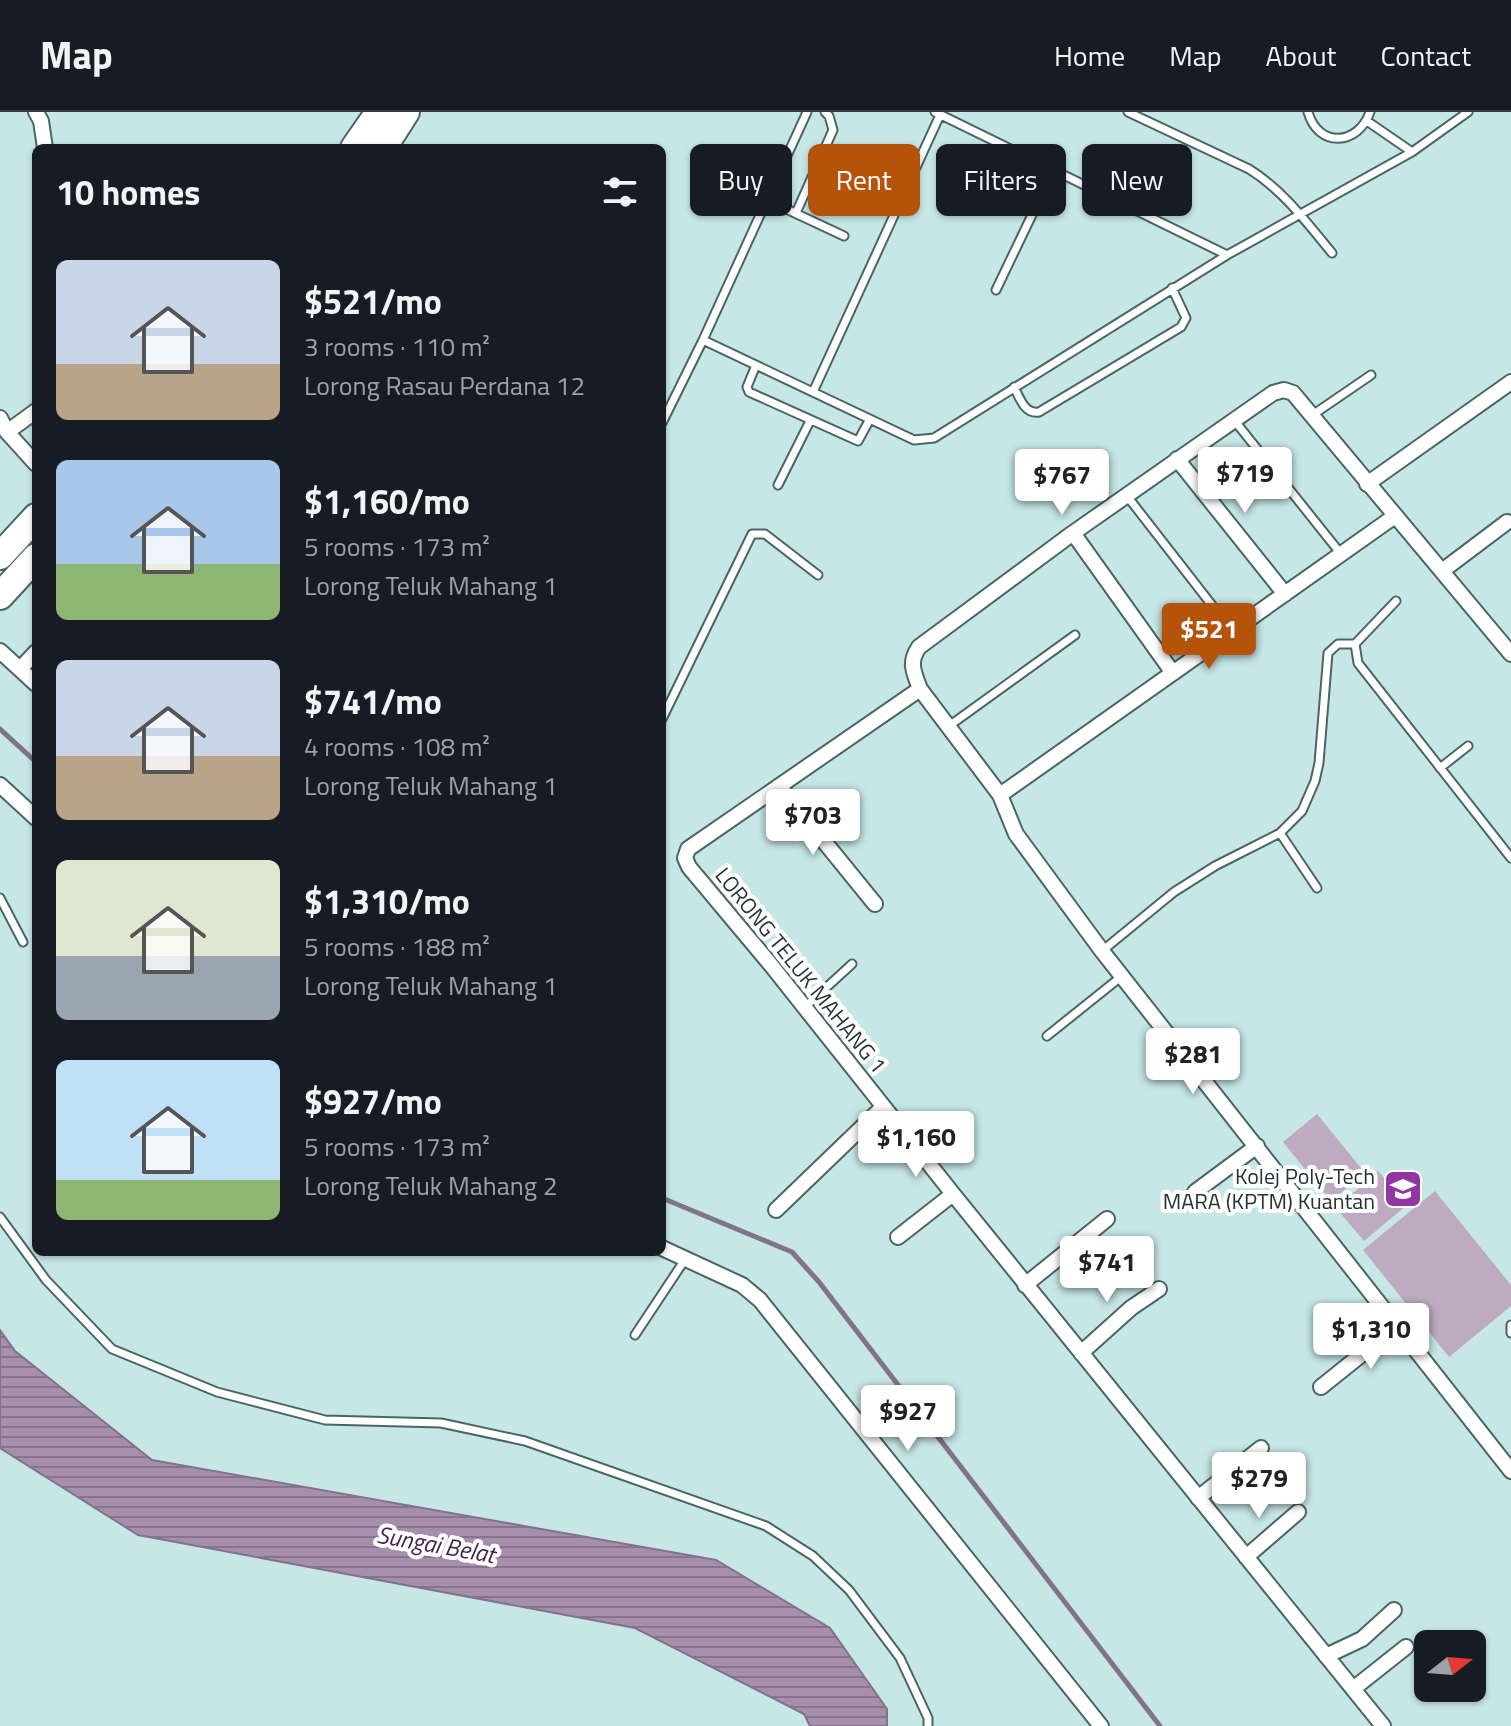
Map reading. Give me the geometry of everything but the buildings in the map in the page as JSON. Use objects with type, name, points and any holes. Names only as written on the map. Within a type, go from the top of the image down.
[{"type":"highway","points":[[357,144],[379,112]]},
{"type":"highway","points":[[386,144],[406,112]]},
{"type":"highway","points":[[0,556],[32,521]]},
{"type":"highway","points":[[0,596],[32,561]]},
{"type":"street","points":[[36,112],[41,121],[44,144]]},
{"type":"street","points":[[1367,484],[1511,382]]},
{"type":"street","points":[[1509,646],[1367,484],[1293,393],[1284,390],[1273,393],[1177,459],[919,647],[913,656],[913,670],[920,689],[1000,795],[1016,834],[1102,951],[1511,1471]]},
{"type":"street","points":[[7,432],[32,414]]},
{"type":"street","points":[[0,418],[7,432],[32,460]]},
{"type":"street","points":[[1177,459],[1285,594]]},
{"type":"street","points":[[1000,795],[1395,516]]},
{"type":"street","points":[[1442,571],[1507,522]]},
{"type":"street","points":[[1073,533],[1173,673]]},
{"type":"street","points":[[0,676],[10,661],[32,653]]},
{"type":"street","points":[[10,661],[32,680]]},
{"type":"street","name":"LORONG TELUK MAHANG 1","points":[[920,689],[688,849],[685,858],[689,867],[1383,1726]]},
{"type":"street","points":[[0,785],[32,814]]},
{"type":"street","points":[[779,786],[875,904]]},
{"type":"street","points":[[776,1210],[883,1107]]},
{"type":"street","points":[[1195,1192],[1257,1146]]},
{"type":"street","points":[[898,1237],[953,1194]]},
{"type":"street","points":[[1025,1285],[1107,1219]]},
{"type":"street","points":[[666,1250],[742,1285],[760,1300],[1101,1726]]},
{"type":"street","points":[[1081,1353],[1131,1308],[1159,1289]]},
{"type":"street","points":[[1321,1387],[1397,1326]]},
{"type":"street","points":[[1198,1498],[1261,1448]]},
{"type":"street","points":[[1246,1557],[1298,1512]]},
{"type":"street","points":[[1326,1656],[1362,1639],[1394,1610]]},
{"type":"street","points":[[1353,1689],[1406,1647]]},
{"type":"lane","points":[[792,145],[807,112]]},
{"type":"lane","points":[[796,213],[833,130],[825,112]]},
{"type":"lane","points":[[1128,112],[1249,169],[1271,185],[1300,214],[1332,253]]},
{"type":"lane","points":[[1308,112],[1313,125],[1321,133],[1341,138],[1361,130],[1368,116],[1412,152]]},
{"type":"lane","points":[[703,340],[914,440],[934,438],[1227,255],[1412,152],[1468,112]]},
{"type":"lane","points":[[813,392],[938,113],[999,144]]},
{"type":"lane","points":[[1066,177],[1227,255]]},
{"type":"lane","points":[[792,211],[844,236]]},
{"type":"lane","points":[[666,415],[760,216]]},
{"type":"lane","points":[[996,290],[1031,216]]},
{"type":"lane","points":[[1014,387],[1026,410],[1039,412],[1181,327],[1186,318],[1172,288]]},
{"type":"lane","points":[[756,365],[747,387],[749,392],[810,421],[858,441],[870,419]]},
{"type":"lane","points":[[1311,416],[1371,375]]},
{"type":"lane","points":[[1234,420],[1341,554]]},
{"type":"lane","points":[[778,485],[810,421]]},
{"type":"lane","points":[[1126,495],[1232,631]]},
{"type":"lane","points":[[666,711],[752,534],[765,534],[818,575]]},
{"type":"lane","points":[[1102,951],[1174,892],[1215,866],[1280,833],[1302,811],[1319,763],[1328,653],[1338,644],[1355,644],[1396,601]]},
{"type":"lane","points":[[949,726],[1075,635]]},
{"type":"lane","points":[[1355,644],[1358,663],[1511,858]]},
{"type":"lane","points":[[1440,768],[1468,746]]},
{"type":"lane","points":[[1280,833],[1317,888]]},
{"type":"lane","points":[[0,898],[23,942]]},
{"type":"lane","points":[[804,1008],[852,964]]},
{"type":"lane","points":[[1047,1036],[1122,976]]},
{"type":"lane","points":[[0,1217],[46,1280],[112,1349],[217,1392],[325,1420],[441,1423],[525,1441],[766,1526],[813,1556],[849,1590],[900,1658],[928,1718],[928,1726]]},
{"type":"lane","points":[[635,1335],[686,1258]]},
{"type":"lane","points":[[1511,1325],[1511,1333]]},
{"type":"shaded area","points":[[1317,1114],[1365,1173],[1331,1201],[1283,1142]]},
{"type":"shaded area","points":[[1378,1171],[1407,1205],[1364,1241],[1336,1208]]},
{"type":"shaded area","points":[[1435,1191],[1511,1285],[1511,1306],[1449,1357],[1363,1250]]},
{"type":"water","name":"Sungai Belat","points":[[0,1330],[15,1351],[152,1460],[716,1560],[830,1628],[887,1709],[887,1726],[810,1726],[804,1714],[635,1628],[138,1535],[0,1448]]},
{"type":"waterway","points":[[0,729],[32,758]]},
{"type":"waterway","points":[[666,1200],[792,1252],[819,1282],[1160,1726]]},
{"type":"place","name":"Kolej Poly-Tech MARA (KPTM) Kuantan","points":[[1403,1189]]}]
